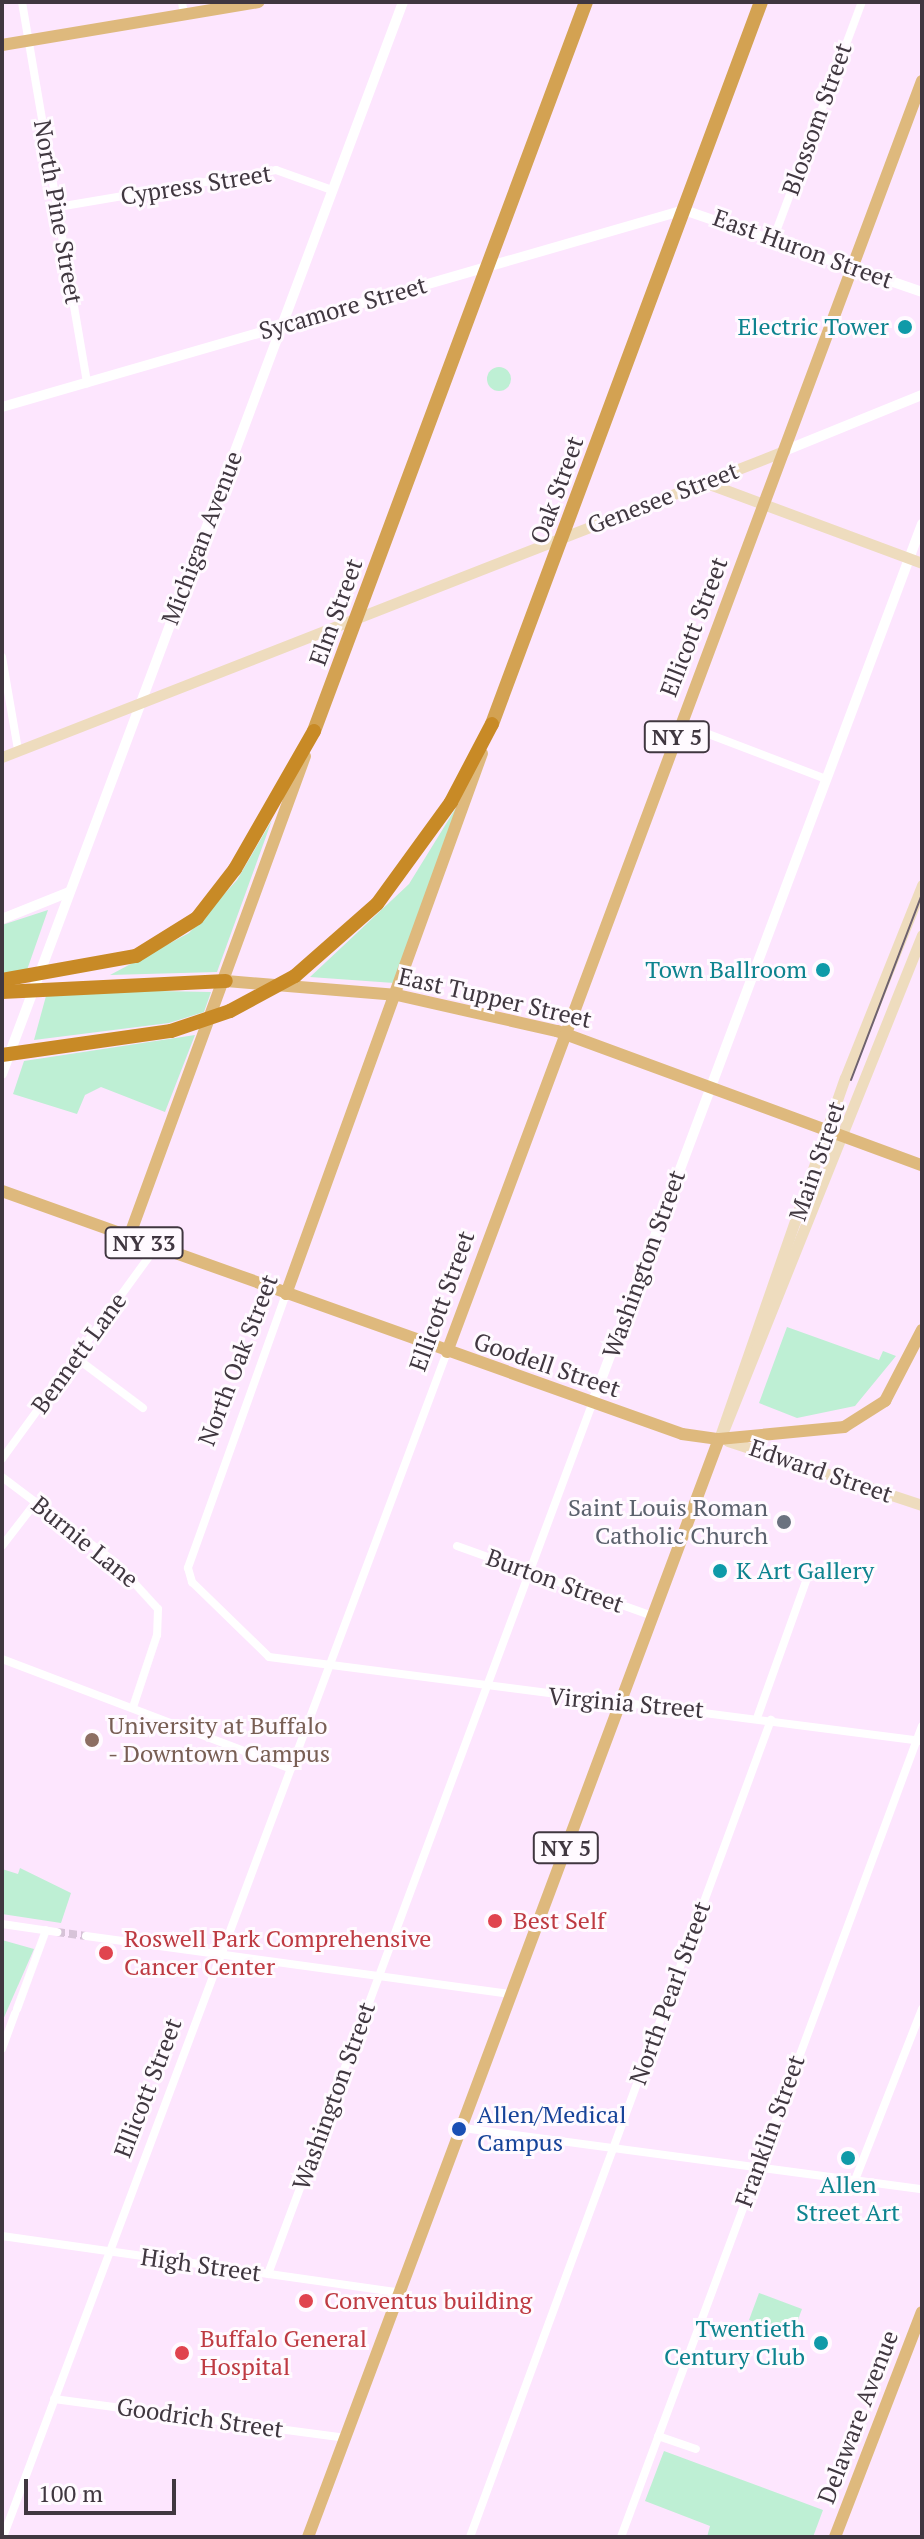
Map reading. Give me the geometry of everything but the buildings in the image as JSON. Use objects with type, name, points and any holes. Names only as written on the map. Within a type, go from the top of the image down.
[{"type":"highway","name":"Elm Street","points":[[314,731],[586,2]]},
{"type":"highway","name":"Oak Street","points":[[492,724],[761,2]]},
{"type":"highway","points":[[2,1055],[101,1046],[200,1023],[260,997],[320,956],[377,904],[428,838],[492,724]]},
{"type":"highway","points":[[2,980],[136,956],[197,918],[235,869],[314,731]]},
{"type":"highway","points":[[2,992],[88,984],[226,981]]},
{"type":"main road","points":[[2,45],[183,8],[258,2]]},
{"type":"main road","name":"Ellicott Street","points":[[447,1352],[922,81]]},
{"type":"main road","name":"Genesee Street","points":[[2,757],[784,451]]},
{"type":"main road","points":[[704,482],[922,563]]},
{"type":"main road","name":"Oak Street","points":[[397,995],[492,724]]},
{"type":"main road","name":"Elm Street","points":[[129,1237],[226,981],[314,731]]},
{"type":"main road","name":"Main Street","points":[[835,1133],[922,885]]},
{"type":"main road","points":[[719,1439],[835,1133],[922,935]]},
{"type":"main road","name":"East Tupper Street","points":[[226,981],[397,995],[566,1034],[922,1165]]},
{"type":"main road","name":"North Oak Street","points":[[286,1294],[397,995]]},
{"type":"main road","name":"Goodell Street","points":[[2,1191],[592,1404],[719,1439],[827,1432],[874,1412],[904,1373],[922,1330]]},
{"type":"main road","name":"Edward Street","points":[[719,1439],[769,1449],[922,1505]]},
{"type":"main road","name":"NY 5","points":[[308,2537],[719,1439]]},
{"type":"main road","name":"Delaware Avenue","points":[[835,2537],[922,2312]]},
{"type":"street","name":"North Pine Street","points":[[22,2],[87,383]]},
{"type":"street","name":"Michigan Avenue","points":[[2,1074],[403,2]]},
{"type":"street","name":"Blossom Street","points":[[774,237],[862,2]]},
{"type":"street","name":"Cypress Street","points":[[58,207],[276,170],[332,190]]},
{"type":"street","name":"Sycamore Street","points":[[2,407],[684,210]]},
{"type":"street","name":"East Huron Street","points":[[684,210],[774,237],[922,292]]},
{"type":"street","name":"Genesee Street","points":[[784,451],[922,395]]},
{"type":"street","name":"Washington Street","points":[[268,2274],[922,524]]},
{"type":"street","points":[[2,657],[18,750]]},
{"type":"street","points":[[682,724],[826,779]]},
{"type":"street","points":[[2,919],[69,892]]},
{"type":"street","name":"Bennett Lane","points":[[2,1459],[156,1247]]},
{"type":"street","name":"North Oak Street","points":[[286,1294],[188,1568],[192,1582],[269,1657],[329,1666]]},
{"type":"street","name":"Ellicott Street","points":[[3,2537],[447,1352]]},
{"type":"street","points":[[75,1357],[143,1408]]},
{"type":"street","name":"Burnie Lane","points":[[2,1477],[116,1563],[158,1609],[157,1635],[133,1707]]},
{"type":"street","points":[[2,1546],[36,1502]]},
{"type":"street","name":"Burton Street","points":[[457,1546],[652,1616]]},
{"type":"street","points":[[757,1718],[806,1581]]},
{"type":"street","points":[[2,1659],[291,1769]]},
{"type":"street","name":"Virginia Street","points":[[329,1666],[486,1689],[757,1718],[919,1741]]},
{"type":"street","name":"North Pearl Street","points":[[470,2537],[771,1720]]},
{"type":"street","name":"Franklin Street","points":[[621,2537],[756,2167],[919,1741],[922,1726]]},
{"type":"street","points":[[2,1924],[57,1932]]},
{"type":"street","points":[[2,2049],[46,1930]]},
{"type":"street","points":[[86,1936],[512,1994]]},
{"type":"street","points":[[855,2180],[922,2009]]},
{"type":"street","points":[[463,2128],[922,2189]]},
{"type":"street","name":"High Street","points":[[2,2236],[401,2293]]},
{"type":"street","name":"Goodrich Street","points":[[54,2399],[346,2438]]},
{"type":"street","points":[[658,2436],[696,2449]]},
{"type":"green space","points":[[499,367],[507,371],[511,379],[507,387],[499,391],[491,387],[487,379],[491,371]]},
{"type":"green space","points":[[457,806],[394,983],[310,977],[409,884]]},
{"type":"green space","points":[[272,820],[217,972],[110,975],[189,933],[237,880]]},
{"type":"green space","points":[[48,910],[27,970],[2,973],[2,925]]},
{"type":"green space","points":[[108,990],[211,992],[204,1012],[169,1023],[34,1040],[46,996]]},
{"type":"green space","points":[[195,1035],[165,1112],[101,1087],[85,1095],[77,1114],[13,1094],[24,1061]]},
{"type":"green space","points":[[787,1327],[879,1360],[883,1351],[896,1356],[855,1406],[797,1418],[759,1403]]},
{"type":"green space","points":[[20,1868],[71,1893],[61,1923],[2,1914],[2,1869],[18,1874]]},
{"type":"green space","points":[[2,1940],[34,1949],[2,2022]]},
{"type":"green space","points":[[759,2293],[802,2309],[792,2336],[749,2320]]},
{"type":"green space","points":[[664,2451],[823,2510],[813,2537],[707,2537],[710,2526],[645,2501]]},
{"type":"tunnel","points":[[57,1932],[86,1936]]},
{"type":"tram line","points":[[851,1080],[922,894]]},
{"type":"place","name":"Electric Tower","points":[[905,327]]},
{"type":"place","name":"Town Ballroom","points":[[823,970]]},
{"type":"place","name":"Saint Louis Roman Catholic Church","points":[[784,1522]]},
{"type":"place","name":"K Art Gallery","points":[[720,1571]]},
{"type":"place","name":"University at Buffalo - Downtown Campus","points":[[92,1740]]},
{"type":"place","name":"Best Self","points":[[495,1921]]},
{"type":"place","name":"Roswell Park Comprehensive Cancer Center","points":[[106,1953]]},
{"type":"place","name":"Allen/Medical Campus","points":[[459,2129]]},
{"type":"place","name":"Allen Street Art","points":[[848,2158]]},
{"type":"place","name":"Conventus building","points":[[306,2301]]},
{"type":"place","name":"Twentieth Century Club","points":[[821,2343]]},
{"type":"place","name":"Buffalo General Hospital","points":[[182,2353]]}]
